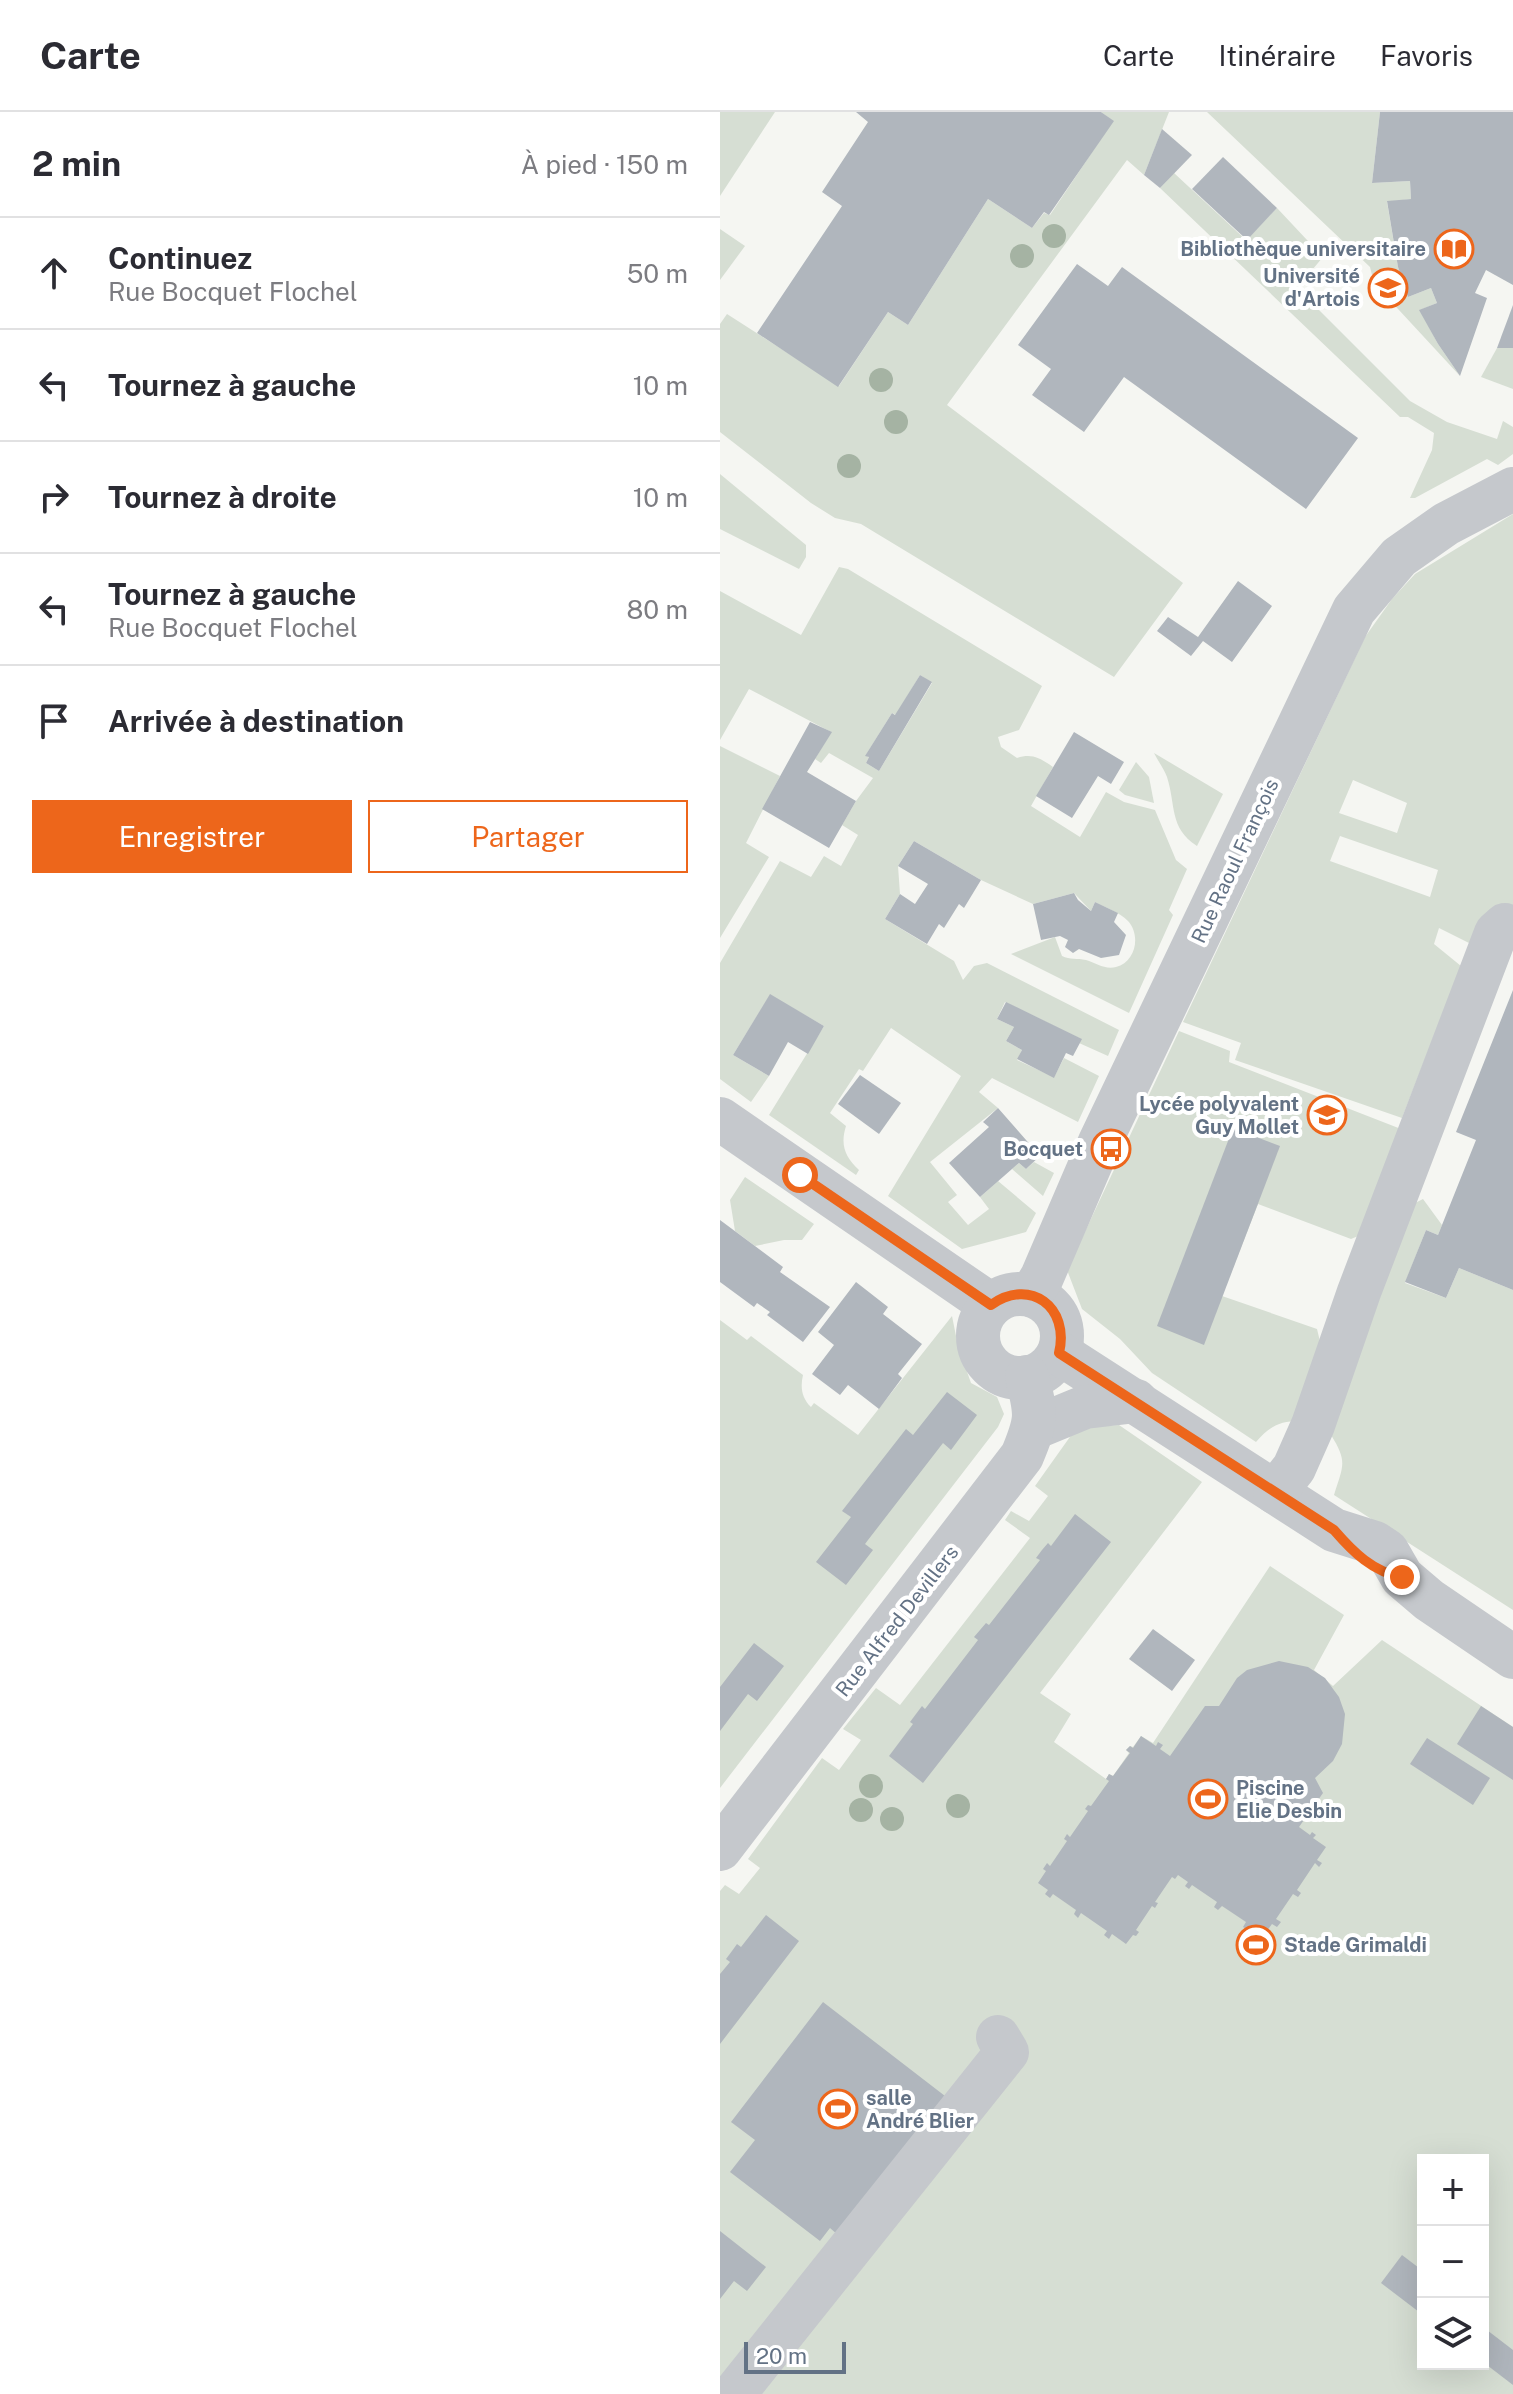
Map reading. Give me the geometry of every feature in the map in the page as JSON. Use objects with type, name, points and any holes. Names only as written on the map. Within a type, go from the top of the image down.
[{"type":"street","name":"Rue Raoul François","points":[[1011,1300],[1042,1277],[1100,1142],[1354,610],[1399,557],[1446,524],[1513,489]]},
{"type":"street","points":[[1275,1492],[1294,1468],[1313,1425],[1359,1292],[1496,933],[1505,925],[1513,928]]},
{"type":"street","points":[[720,1119],[1011,1300],[1044,1301],[1054,1311],[1062,1338],[1043,1365],[1034,1428]]},
{"type":"street","points":[[1011,1300],[982,1317],[978,1332],[980,1348],[987,1361],[998,1371],[1012,1377],[1043,1365],[1136,1401],[1334,1530],[1354,1554],[1388,1575],[1402,1577],[1429,1600],[1513,1657]]},
{"type":"street","points":[[1034,1428],[1085,1407],[1136,1401]]},
{"type":"street","name":"Rue Alfred Devillers","points":[[720,1849],[997,1492],[1022,1456],[1034,1428]]},
{"type":"street","points":[[734,2394],[1007,2052],[998,2037]]},
{"type":"shaded area","points":[[720,112],[775,112],[720,196]]},
{"type":"shaded area","points":[[1101,112],[1169,112],[1144,175],[1127,160],[947,405],[1183,583],[1114,677],[861,524],[835,518],[720,432],[720,324],[727,314],[839,386],[888,312],[908,325],[988,199],[1032,228],[1044,213],[1050,215],[1113,121]]},
{"type":"shaded area","points":[[1207,112],[1380,112],[1372,183],[1410,181],[1411,199],[1387,202],[1398,267],[1408,297],[1431,288],[1437,303],[1420,310],[1460,376],[1374,283],[1370,267]]},
{"type":"shaded area","points":[[1174,173],[1246,240],[1277,208],[1323,257],[1297,288],[1410,401],[1447,422],[1497,439],[1503,421],[1513,427],[1513,454],[1498,465],[1487,459],[1410,498],[1432,450],[1434,433],[1408,417],[1400,417],[1160,188]]},
{"type":"shaded area","points":[[720,229],[745,246],[720,280]]},
{"type":"shaded area","points":[[1497,348],[1513,348],[1513,389],[1481,377]]},
{"type":"shaded area","points":[[720,474],[806,545],[806,557],[799,569],[720,529]]},
{"type":"shaded area","points":[[1513,514],[1513,920],[1477,947],[1439,928],[1434,944],[1461,966],[1402,1118],[1235,1060],[1241,1043],[1183,1022],[1365,637],[1392,599],[1415,574]],"holes":[[[1353,780],[1407,803],[1397,833],[1339,813]],[[1340,836],[1438,870],[1430,897],[1330,861]]]},
{"type":"shaded area","points":[[839,567],[848,569],[1042,686],[1019,730],[998,737],[1001,747],[1017,758],[1036,757],[1053,767],[1031,806],[1080,837],[1106,792],[1124,802],[1155,810],[1176,860],[1187,869],[1169,910],[1173,915],[1129,1013],[1011,954],[1055,937],[1062,956],[1116,967],[1128,960],[1135,940],[1132,927],[1121,915],[1095,902],[1091,911],[1074,893],[1033,904],[981,880],[914,841],[898,866],[900,894],[885,919],[954,961],[963,980],[974,966],[987,963],[1119,1030],[1108,1056],[1079,1043],[1081,1039],[1005,1002],[997,1019],[1014,1027],[1006,1041],[1022,1050],[1017,1060],[1054,1077],[1064,1058],[1099,1076],[1078,1122],[992,1078],[979,1092],[998,1108],[930,1162],[957,1195],[948,1202],[968,1225],[989,1209],[980,1197],[998,1181],[1036,1213],[1026,1232],[962,1249],[888,1196],[961,1076],[891,1028],[830,1113],[846,1126],[844,1145],[850,1160],[859,1170],[856,1175],[769,1115],[824,1026],[770,995],[733,1055],[769,1076],[751,1102],[720,1079],[720,963],[780,861],[811,877],[824,856],[841,866],[858,835],[842,825],[873,778],[829,753],[821,763],[815,759],[831,732],[749,689],[720,740],[720,591],[801,635]],"holes":[[[920,675],[932,683],[879,771],[866,763],[869,757],[866,755],[892,713],[896,715]]]},
{"type":"shaded area","points":[[720,746],[780,776],[746,843],[769,857],[720,938]]},
{"type":"shaded area","points":[[1154,753],[1223,794],[1197,846],[1178,824],[1167,777]]},
{"type":"shaded area","points":[[1136,762],[1149,777],[1154,803],[1125,795],[1119,790]]},
{"type":"shaded area","points":[[1179,1031],[1230,1051],[1229,1062],[1401,1129],[1363,1234],[1351,1239],[1258,1204],[1222,1296],[1317,1329],[1324,1358],[1299,1421],[1275,1426],[1256,1442],[1152,1373],[1120,1339],[1082,1309],[1067,1270]]},
{"type":"shaded area","points":[[1034,1162],[1054,1173],[1043,1196],[1012,1169],[1019,1163],[1026,1169]]},
{"type":"shaded area","points":[[745,1177],[814,1224],[802,1240],[755,1246],[735,1231],[730,1200]]},
{"type":"shaded area","points":[[1423,1199],[1442,1225],[1438,1235],[1426,1230],[1405,1283],[1446,1298],[1459,1268],[1513,1290],[1513,1610],[1334,1495],[1342,1458],[1331,1435],[1413,1204]]},
{"type":"shaded area","points":[[952,1316],[958,1346],[971,1383],[997,1397],[1004,1414],[998,1427],[720,1788],[720,1320],[747,1340],[751,1336],[803,1375],[802,1392],[811,1407],[814,1403],[858,1435]]},
{"type":"shaded area","name":"Stade Grimaldi","points":[[1119,1425],[1202,1482],[1040,1693],[1071,1714],[1054,1742],[1106,1779],[1109,1774],[1113,1776],[1129,1753],[1126,1750],[1133,1747],[1141,1736],[1153,1743],[1270,1566],[1344,1615],[1314,1670],[1333,1686],[1382,1640],[1513,1727],[1513,2394],[720,2394],[720,1891],[725,1885],[739,1894],[760,1868],[748,1859],[822,1758],[839,1770],[861,1740],[843,1729],[876,1688],[900,1705],[1030,1538],[1005,1520],[1011,1511],[1029,1521],[1048,1496],[1035,1486],[1072,1434],[1086,1427]]},
{"type":"building","points":[[856,112],[1101,112],[1114,121],[1049,215],[1044,212],[1032,228],[988,199],[908,325],[888,312],[838,387],[757,333],[842,206],[822,192],[868,122]]},
{"type":"building","name":"Bibliothèque universitaire","points":[[1380,112],[1513,112],[1513,285],[1486,270],[1475,293],[1487,298],[1460,376],[1419,310],[1437,303],[1431,288],[1408,297],[1398,267],[1387,201],[1411,199],[1410,181],[1372,183]]},
{"type":"building","points":[[1162,129],[1192,155],[1160,188],[1144,175]]},
{"type":"building","points":[[1223,157],[1277,208],[1247,240],[1192,189]]},
{"type":"building","points":[[1077,264],[1108,286],[1122,267],[1358,438],[1306,509],[1124,377],[1084,432],[1032,395],[1051,369],[1018,345]]},
{"type":"building","points":[[1513,305],[1513,348],[1497,348]]},
{"type":"building","points":[[1238,581],[1272,606],[1232,662],[1203,641],[1191,656],[1157,631],[1168,617],[1198,637]]},
{"type":"building","points":[[920,675],[932,682],[879,771],[866,763],[869,757],[865,756]]},
{"type":"building","points":[[810,722],[832,732],[807,772],[856,801],[829,848],[762,809]]},
{"type":"building","points":[[1074,732],[1124,762],[1111,784],[1098,776],[1072,818],[1036,796]]},
{"type":"building","points":[[914,841],[981,880],[964,908],[959,904],[944,928],[939,924],[927,944],[885,919],[900,894],[915,904],[928,884],[898,866]]},
{"type":"building","points":[[1074,893],[1091,911],[1095,902],[1118,913],[1114,922],[1126,935],[1119,955],[1101,958],[1079,949],[1073,953],[1065,947],[1068,940],[1060,936],[1041,940],[1033,904]]},
{"type":"building","points":[[1513,990],[1513,1290],[1459,1268],[1446,1298],[1405,1282],[1426,1230],[1438,1235],[1476,1140],[1456,1132]]},
{"type":"building","points":[[770,994],[824,1026],[808,1054],[788,1042],[769,1076],[733,1055]]},
{"type":"building","points":[[1006,1002],[1082,1039],[1073,1056],[1066,1053],[1054,1078],[1017,1059],[1022,1050],[1006,1041],[1014,1027],[997,1019]]},
{"type":"building","points":[[860,1075],[901,1103],[879,1134],[838,1104]]},
{"type":"building","points":[[998,1108],[1040,1156],[1026,1169],[1019,1163],[980,1197],[949,1163],[989,1127],[983,1122]]},
{"type":"building","points":[[1233,1128],[1280,1146],[1204,1345],[1157,1326]]},
{"type":"building","points":[[720,1220],[783,1267],[780,1272],[830,1307],[803,1342],[767,1315],[770,1312],[757,1303],[754,1307],[720,1282]]},
{"type":"building","points":[[856,1282],[888,1307],[883,1314],[922,1344],[898,1374],[902,1378],[879,1409],[848,1385],[840,1395],[812,1374],[834,1345],[818,1332]]},
{"type":"building","points":[[947,1392],[977,1415],[951,1450],[943,1443],[868,1540],[865,1544],[873,1550],[846,1585],[816,1562],[851,1517],[842,1511],[906,1429],[913,1435]]},
{"type":"building","points":[[1075,1514],[1111,1542],[923,1783],[889,1756],[913,1724],[910,1722],[922,1706],[925,1709],[978,1640],[974,1637],[986,1623],[989,1625],[1040,1560],[1036,1558],[1042,1550],[1048,1543],[1051,1546]]},
{"type":"building","points":[[1153,1629],[1195,1660],[1172,1691],[1129,1659]]},
{"type":"building","points":[[754,1643],[784,1666],[757,1701],[748,1694],[720,1731],[720,1687]]},
{"type":"building","name":"Piscine Elie Desbin","points":[[1279,1661],[1308,1667],[1325,1678],[1339,1697],[1345,1714],[1342,1744],[1333,1761],[1315,1778],[1323,1793],[1299,1827],[1310,1835],[1312,1832],[1316,1835],[1313,1838],[1326,1847],[1317,1860],[1322,1863],[1319,1867],[1315,1863],[1297,1890],[1301,1893],[1298,1897],[1293,1894],[1276,1919],[1281,1922],[1277,1927],[1272,1924],[1264,1935],[1251,1926],[1248,1930],[1243,1927],[1246,1922],[1222,1906],[1218,1910],[1214,1907],[1217,1902],[1192,1885],[1189,1889],[1185,1886],[1188,1882],[1178,1875],[1175,1879],[1172,1877],[1155,1902],[1158,1903],[1155,1908],[1152,1906],[1136,1930],[1139,1932],[1126,1944],[1112,1934],[1109,1939],[1104,1935],[1107,1931],[1081,1913],[1078,1918],[1074,1914],[1076,1910],[1053,1894],[1050,1898],[1045,1894],[1048,1890],[1038,1883],[1046,1871],[1043,1869],[1047,1863],[1050,1866],[1067,1841],[1064,1839],[1067,1834],[1070,1837],[1088,1811],[1085,1809],[1091,1806],[1109,1781],[1106,1779],[1109,1774],[1113,1776],[1130,1753],[1126,1750],[1130,1746],[1133,1748],[1141,1736],[1156,1746],[1158,1742],[1163,1745],[1160,1749],[1170,1756],[1205,1706],[1219,1706],[1237,1678],[1247,1670]]},
{"type":"building","points":[[1481,1706],[1513,1727],[1513,1780],[1457,1744]]},
{"type":"building","points":[[1427,1738],[1490,1778],[1473,1805],[1410,1764]]},
{"type":"building","points":[[766,1915],[799,1941],[720,2044],[720,1974],[730,1962],[726,1959],[737,1944],[741,1947]]},
{"type":"building","name":"salle André Blier","points":[[823,2002],[945,2096],[838,2235],[830,2228],[820,2241],[730,2172],[755,2140],[731,2122]]},
{"type":"building","points":[[720,2231],[766,2267],[747,2291],[734,2281],[720,2299]]},
{"type":"building","points":[[1402,2255],[1417,2266],[1417,2310],[1381,2283]]},
{"type":"building","points":[[1489,2332],[1513,2350],[1513,2385],[1489,2367]]},
{"type":"place","name":"Bibliothèque universitaire","points":[[1454,249]]},
{"type":"place","name":"Université d'Artois","points":[[1388,288]]},
{"type":"place","name":"Lycée polyvalent Guy Mollet","points":[[1327,1115]]},
{"type":"place","name":"Bocquet","points":[[1111,1149]]},
{"type":"place","name":"Piscine Elie Desbin","points":[[1208,1799]]},
{"type":"place","name":"Stade Grimaldi","points":[[1256,1945]]},
{"type":"place","name":"salle André Blier","points":[[838,2109]]},
{"type":"route","points":[[800,1175],[991,1305],[1010,1295],[1020,1294],[1044,1301],[1054,1311],[1060,1324],[1062,1338],[1059,1353],[1334,1530],[1354,1554],[1388,1575],[1402,1577]]}]
